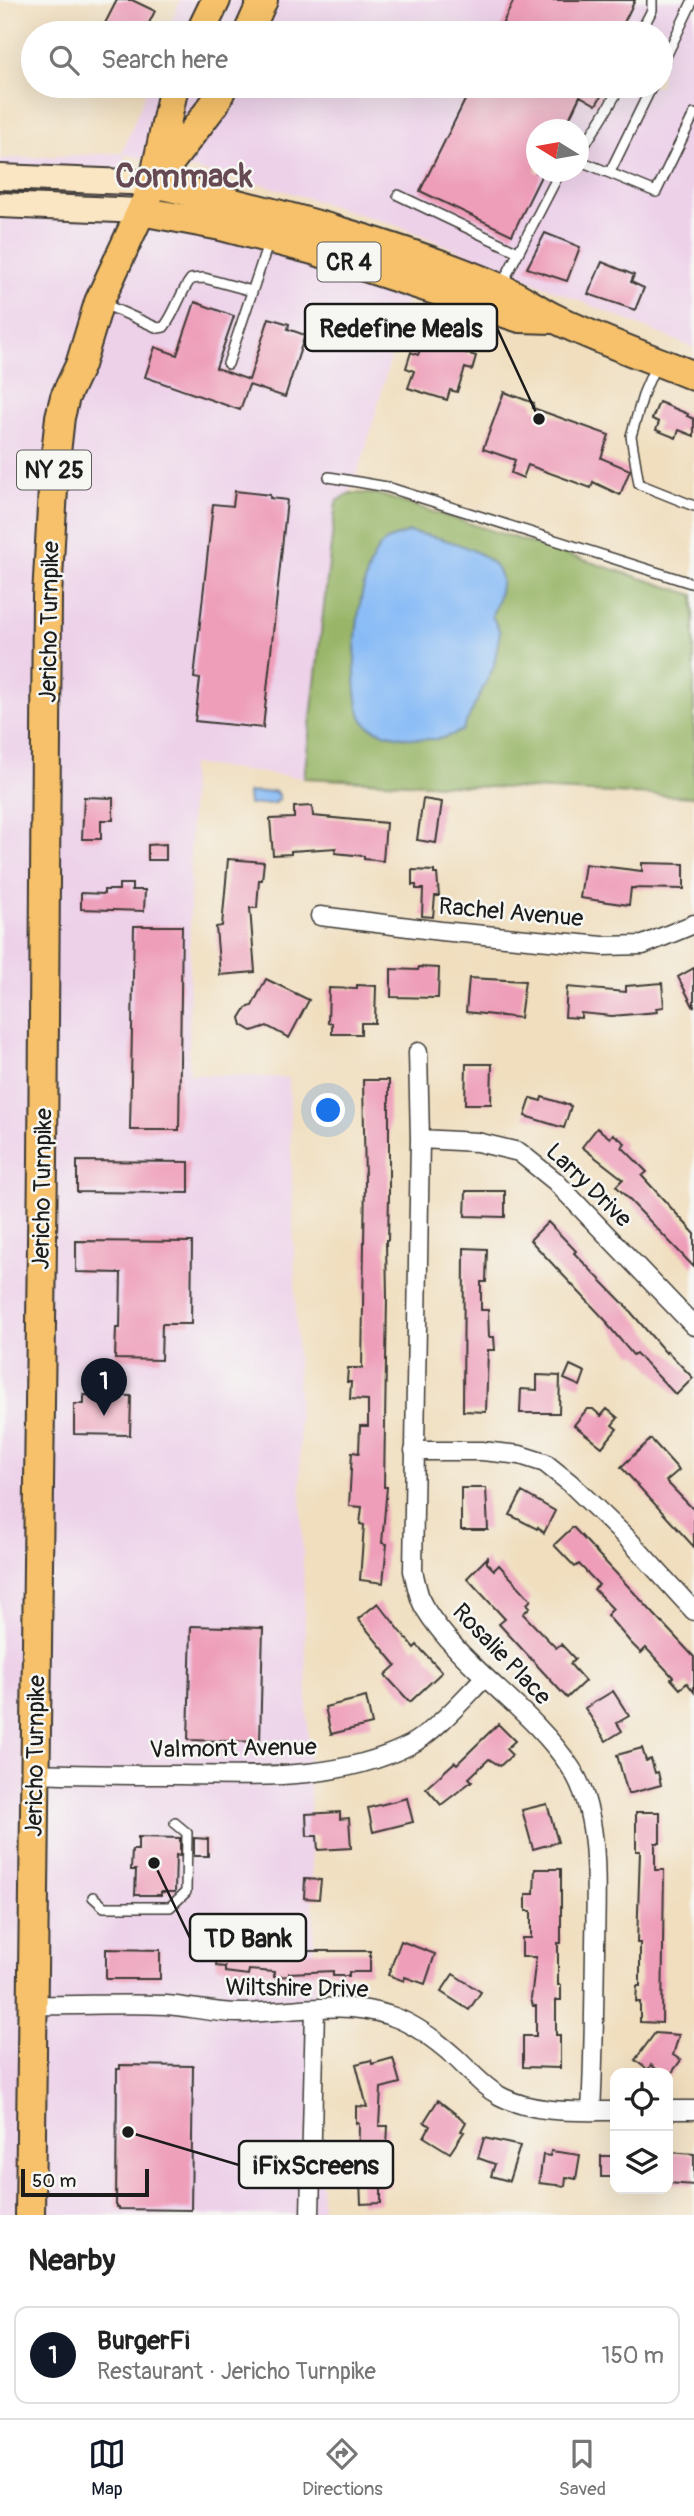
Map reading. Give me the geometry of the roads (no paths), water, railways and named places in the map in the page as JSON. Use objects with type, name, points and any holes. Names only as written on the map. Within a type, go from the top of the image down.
[{"type":"main road","points":[[206,21],[216,0]]},
{"type":"main road","points":[[253,21],[263,0]]},
{"type":"main road","name":"Jericho Turnpike","points":[[154,183],[172,98]]},
{"type":"main road","name":"Jericho Turnpike","points":[[30,2215],[47,597],[54,471],[65,397],[80,365],[99,302],[154,183],[217,98]]},
{"type":"main road","name":"CR 4","points":[[0,177],[154,183],[321,224],[428,260],[500,288],[526,300],[555,319],[694,376]]},
{"type":"main road","name":"CR 4","points":[[0,205],[141,211],[220,226],[423,285],[520,318],[555,319]]},
{"type":"street","name":"Rachel Avenue","points":[[320,916],[441,931],[603,946],[643,945],[694,924]]},
{"type":"street","name":"Rosalie Place","points":[[418,1052],[420,1139],[413,1571],[422,1605],[485,1677],[548,1738],[573,1770],[589,1809],[595,1866],[594,2056],[591,2111]]},
{"type":"street","name":"Larry Drive","points":[[420,1139],[477,1142],[519,1152],[555,1181],[694,1326]]},
{"type":"street","points":[[414,1451],[482,1451],[520,1455],[545,1463],[570,1483],[628,1539],[694,1611]]},
{"type":"street","name":"Valmont Avenue","points":[[35,1773],[279,1776],[371,1762],[413,1743],[447,1715],[485,1677]]},
{"type":"street","name":"Wiltshire Drive","points":[[32,2005],[164,2005],[245,2014],[315,2008],[359,2009],[390,2015],[421,2031],[456,2058],[477,2080],[500,2096],[525,2105],[610,2111]]},
{"type":"street","points":[[310,2215],[315,2008]]},
{"type":"street","points":[[673,2110],[694,2110]]},
{"type":"lane","points":[[646,21],[652,10],[652,0]]},
{"type":"lane","points":[[673,42],[693,0]]},
{"type":"lane","points":[[589,138],[614,98]]},
{"type":"lane","points":[[610,172],[646,98]]},
{"type":"lane","points":[[589,163],[656,192],[694,114]]},
{"type":"lane","points":[[500,288],[555,182]]},
{"type":"lane","points":[[398,195],[517,252]]},
{"type":"lane","points":[[228,364],[270,239]]},
{"type":"lane","points":[[99,302],[158,328],[164,327],[170,319],[181,291],[191,279],[204,278],[252,291]]},
{"type":"lane","points":[[657,361],[644,392],[631,436],[639,484],[694,506]]},
{"type":"lane","points":[[329,477],[387,487],[694,584]]},
{"type":"lane","points":[[93,1897],[104,1907],[170,1908],[186,1892],[187,1833],[175,1824]]},
{"type":"water","points":[[409,532],[448,541],[477,552],[497,569],[501,579],[500,593],[492,616],[500,632],[494,666],[462,731],[442,738],[410,738],[375,729],[362,718],[357,702],[357,626],[367,574],[375,555],[385,542]]},
{"type":"water","points":[[276,791],[279,800],[276,800],[276,803],[249,805],[248,793]]},
{"type":"place","name":"Redefine Meals","points":[[539,419]]},
{"type":"place","name":"BurgerFi","points":[[104,1416]]},
{"type":"place","name":"TD Bank","points":[[154,1863]]},
{"type":"place","name":"iFixScreens","points":[[128,2132]]},
{"type":"district","name":"Commack","points":[[184,176]]}]
